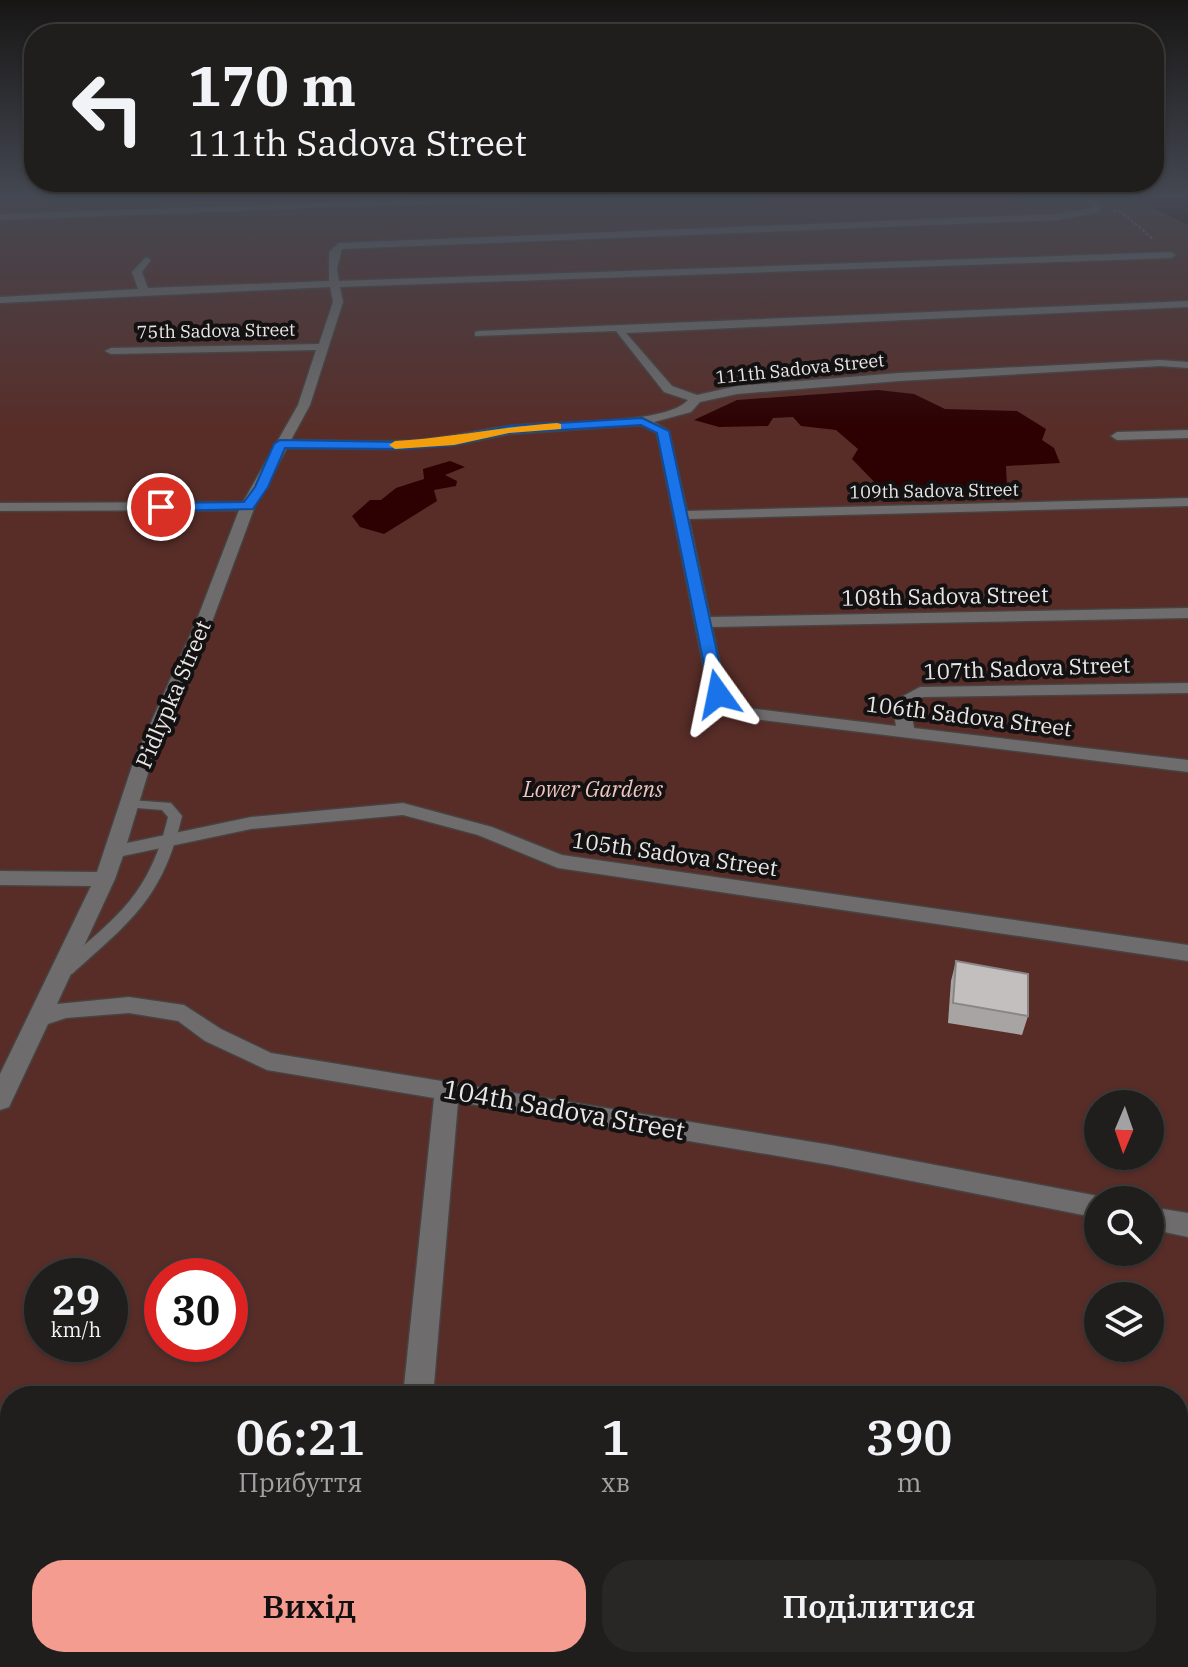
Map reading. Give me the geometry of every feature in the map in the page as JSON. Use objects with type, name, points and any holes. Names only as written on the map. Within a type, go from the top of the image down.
[{"type":"street","points":[[137,273],[144,292]]},
{"type":"street","name":"Pidlypka Street","points":[[0,1100],[105,879],[143,760],[199,635],[248,506],[262,487],[280,444],[304,405],[338,302],[333,273]]},
{"type":"street","points":[[0,300],[691,273]]},
{"type":"street","points":[[479,334],[1188,304]]},
{"type":"street","points":[[627,326],[620,333],[668,389],[696,399]]},
{"type":"street","name":"75th Sadova Street","points":[[111,351],[322,347]]},
{"type":"street","name":"111th Sadova Street","points":[[280,444],[401,445],[454,441],[509,430],[642,421],[687,409],[696,399],[737,390],[899,377],[1187,364]]},
{"type":"street","points":[[642,421],[663,431],[703,622]]},
{"type":"street","points":[[1117,436],[1188,434]]},
{"type":"street","name":"109th Sadova Street","points":[[681,515],[1188,502]]},
{"type":"street","points":[[0,507],[248,506]]},
{"type":"street","name":"108th Sadova Street","points":[[703,622],[1188,613]]},
{"type":"street","name":"106th Sadova Street","points":[[703,622],[718,694],[743,713],[1188,766]]},
{"type":"street","name":"107th Sadova Street","points":[[906,733],[901,702],[920,692],[1188,688]]},
{"type":"street","name":"105th Sadova Street","points":[[115,850],[251,823],[403,809],[485,831],[558,861],[1188,953]]},
{"type":"street","points":[[0,878],[105,879]]},
{"type":"street","name":"104th Sadova Street","points":[[41,1017],[66,1010],[129,1005],[184,1013],[213,1035],[267,1061],[831,1155],[1084,1204]]},
{"type":"street","points":[[419,1386],[447,1091]]},
{"type":"street","points":[[1164,1221],[1188,1225]]},
{"type":"lane","points":[[62,973],[139,904],[156,879],[171,841],[175,816],[166,806],[130,804]]},
{"type":"green space","name":"Lower Gardens","points":[[0,273],[1188,273],[1188,1386],[0,1386]]},
{"type":"shaded area","points":[[878,390],[914,394],[945,409],[1017,411],[1046,429],[1042,440],[1054,448],[1060,463],[1006,466],[1007,486],[995,493],[971,487],[942,495],[890,498],[852,459],[858,449],[836,430],[801,426],[793,417],[773,418],[768,426],[719,427],[694,420],[737,400]]},
{"type":"shaded area","points":[[450,461],[465,467],[445,475],[457,481],[456,486],[434,490],[437,501],[384,534],[360,527],[352,516],[370,500],[381,500],[396,488],[424,479],[423,469]]},
{"type":"building","points":[[956,961],[1028,974],[1028,1016],[953,1003]]},
{"type":"slow traffic","points":[[395,445],[454,441],[509,430],[557,427]]},
{"type":"route","points":[[161,507],[248,506],[262,487],[280,444],[401,445],[454,441],[509,430],[642,421],[663,431],[718,694]]}]
